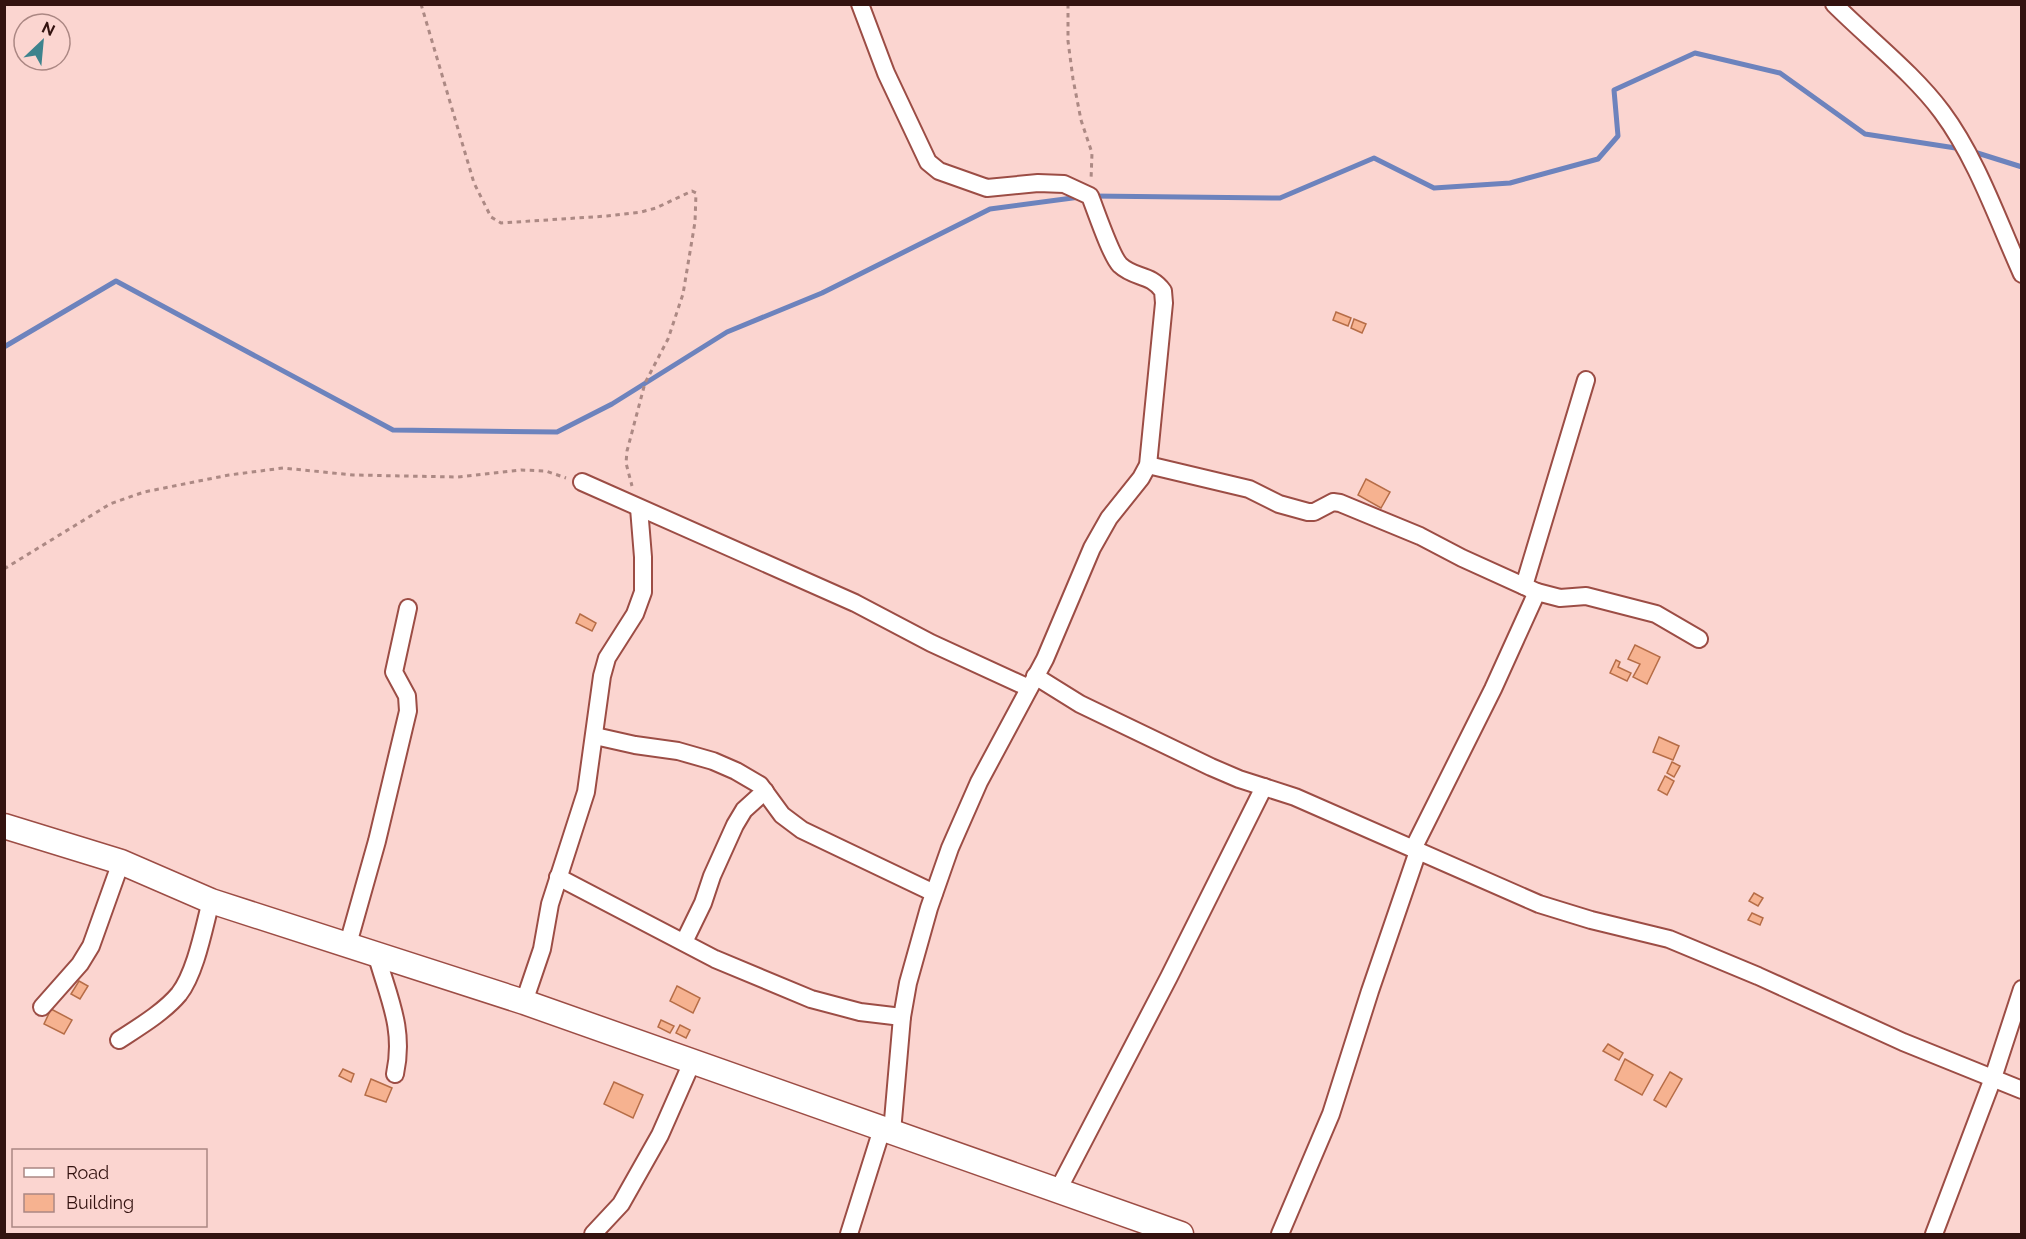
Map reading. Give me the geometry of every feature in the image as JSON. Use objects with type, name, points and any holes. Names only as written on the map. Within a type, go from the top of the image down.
[{"type":"street","points":[[849,1234],[887,1131],[908,983],[934,893],[950,848],[979,782],[1049,649],[1092,548],[1109,518],[1141,478],[1148,465],[1151,454],[1164,291],[1152,279],[1133,273],[1118,264],[1090,196],[1064,184],[1038,183],[987,188],[939,171],[928,162],[886,73],[860,4]]},
{"type":"street","points":[[1834,4],[1909,76],[1942,112],[1966,150],[2022,274]]},
{"type":"street","points":[[1280,1234],[1331,1114],[1416,850],[1493,689],[1530,589],[1586,380]]},
{"type":"street","points":[[1148,465],[1249,489],[1279,504],[1308,512],[1314,512],[1333,502],[1340,503],[1420,536],[1530,589],[1560,598],[1586,596],[1656,614],[1698,639]]},
{"type":"street","points":[[582,482],[855,603],[931,643],[1032,682],[1211,767],[1295,797],[1539,904],[1591,920],[1669,939],[1758,976],[1903,1042],[2022,1090]]},
{"type":"street","points":[[524,1002],[542,949],[550,904],[586,792],[602,675],[607,658],[636,614],[643,592],[639,508]]},
{"type":"street","points":[[348,944],[372,861],[408,711],[407,696],[394,672],[408,608]]},
{"type":"street","points":[[595,736],[678,751],[713,761],[760,785],[782,815],[802,830],[934,893]]},
{"type":"street","points":[[1058,1190],[1169,977],[1264,787]]},
{"type":"street","points":[[684,942],[703,903],[712,876],[735,825],[744,810],[765,791]]},
{"type":"street","points":[[4,826],[121,862],[211,900],[524,1002],[693,1060],[1181,1234]]},
{"type":"street","points":[[42,1007],[80,964],[91,946],[121,862]]},
{"type":"street","points":[[558,877],[715,959],[811,999],[860,1012],[902,1017]]},
{"type":"street","points":[[119,1040],[179,994],[200,945],[211,900]]},
{"type":"street","points":[[376,953],[398,1029],[399,1055],[395,1074]]},
{"type":"street","points":[[1934,1234],[1993,1078],[2022,989]]},
{"type":"street","points":[[592,1234],[621,1204],[660,1135],[693,1060]]},
{"type":"path","points":[[421,4],[474,183],[491,217],[501,223],[607,216],[656,208],[692,191],[696,193],[695,222],[683,294],[668,339],[645,383],[627,451],[629,474],[639,508]]},
{"type":"path","points":[[1068,4],[1068,41],[1073,79],[1081,120],[1092,153],[1090,196]]},
{"type":"path","points":[[4,569],[110,504],[144,492],[229,475],[283,468],[353,475],[458,477],[521,470],[546,471],[582,482]]},
{"type":"building","points":[[1336,312],[1351,318],[1348,326],[1333,320]]},
{"type":"building","points":[[1354,319],[1366,324],[1362,333],[1351,328]]},
{"type":"building","points":[[1366,479],[1390,492],[1381,508],[1358,495]]},
{"type":"building","points":[[580,614],[596,623],[592,631],[576,623]]},
{"type":"building","points":[[1635,645],[1660,657],[1647,684],[1633,677],[1640,664],[1628,659]]},
{"type":"building","points":[[1616,660],[1620,662],[1618,667],[1631,673],[1627,681],[1610,673]]},
{"type":"building","points":[[1659,737],[1679,746],[1673,760],[1653,752]]},
{"type":"building","points":[[1672,762],[1680,766],[1674,777],[1667,773]]},
{"type":"building","points":[[1665,776],[1674,781],[1667,795],[1658,790]]},
{"type":"building","points":[[1754,893],[1763,898],[1758,906],[1749,901]]},
{"type":"building","points":[[1752,913],[1763,918],[1760,925],[1748,920]]},
{"type":"building","points":[[79,981],[88,986],[80,999],[71,994]]},
{"type":"building","points":[[677,986],[700,998],[693,1013],[670,1001]]},
{"type":"building","points":[[51,1009],[72,1020],[64,1034],[44,1024]]},
{"type":"building","points":[[661,1020],[674,1026],[670,1033],[658,1027]]},
{"type":"building","points":[[680,1025],[690,1030],[686,1038],[676,1033]]},
{"type":"building","points":[[1608,1044],[1623,1053],[1619,1060],[1603,1051]]},
{"type":"building","points":[[1625,1059],[1653,1075],[1642,1095],[1615,1080]]},
{"type":"building","points":[[343,1069],[354,1074],[351,1082],[339,1076]]},
{"type":"building","points":[[1670,1072],[1682,1079],[1666,1107],[1654,1100]]},
{"type":"building","points":[[371,1079],[392,1088],[386,1102],[365,1095]]},
{"type":"building","points":[[614,1082],[643,1095],[633,1118],[604,1104]]},
{"type":"waterway","points":[[1092,196],[1280,198],[1374,158],[1434,188],[1510,183],[1598,159],[1618,136],[1614,90],[1695,53],[1780,73],[1865,134],[1962,149]]},
{"type":"waterway","points":[[1971,151],[2022,167]]},
{"type":"waterway","points":[[4,347],[116,281],[393,430],[557,432],[612,404],[727,332],[822,293],[990,209],[1080,197]]}]
